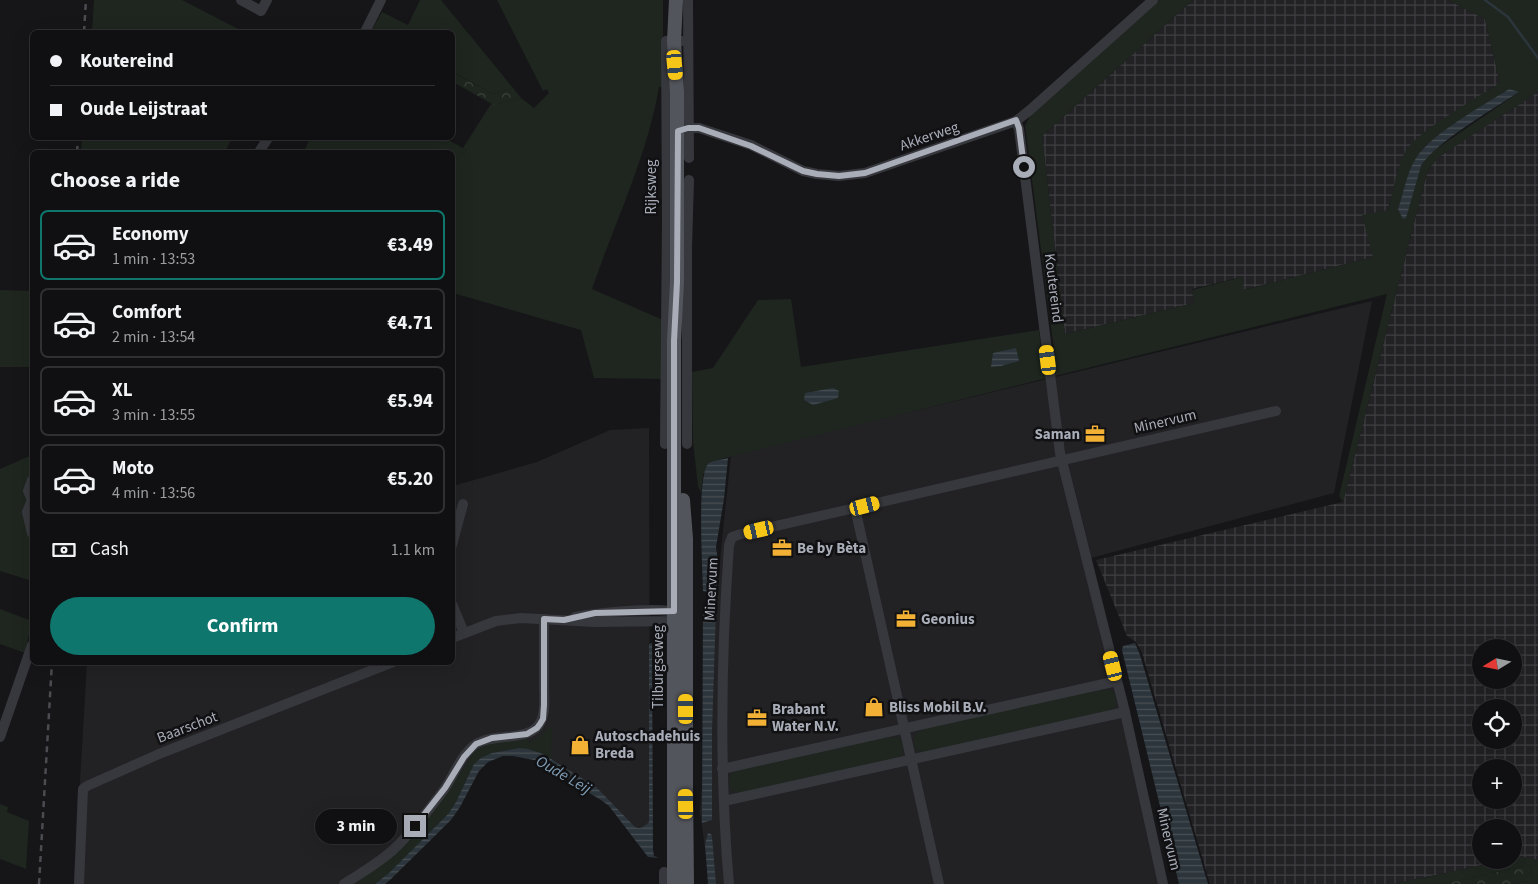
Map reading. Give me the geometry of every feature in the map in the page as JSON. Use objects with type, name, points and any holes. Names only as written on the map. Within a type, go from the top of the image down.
[{"type":"main road","name":"Rijksweg","points":[[676,0],[681,64],[677,92],[682,129],[682,282],[674,341],[677,447]]},
{"type":"main road","name":"Rijksweg","points":[[678,41],[680,0]]},
{"type":"main road","name":"Tilburgseweg","points":[[674,884],[678,616],[677,447]]},
{"type":"main road","name":"Tilburgseweg","points":[[678,616],[686,749],[688,884]]},
{"type":"street","points":[[241,0],[261,11],[267,0]]},
{"type":"street","points":[[366,30],[381,0]]},
{"type":"street","name":"Rijksweg","points":[[688,0],[682,129],[689,158]]},
{"type":"street","name":"Akkerweg","points":[[682,129],[699,128],[751,146],[803,171],[839,176],[865,173],[1016,120],[1030,110],[1153,0]]},
{"type":"street","name":"Rijksweg","points":[[674,341],[668,220],[666,41],[678,41]]},
{"type":"street","name":"Koutereind","points":[[1016,120],[1019,128],[1061,460]]},
{"type":"street","name":"Rijksweg","points":[[677,447],[682,282],[689,180]]},
{"type":"street","name":"Minervum","points":[[729,884],[722,769],[722,684],[725,602],[729,545],[732,537],[1276,411]]},
{"type":"street","name":"Minervum","points":[[1061,460],[1125,712],[1163,884]]},
{"type":"street","points":[[455,534],[463,504]]},
{"type":"street","points":[[30,505],[27,512],[30,525]]},
{"type":"street","points":[[855,508],[939,884]]},
{"type":"street","points":[[455,611],[464,633]]},
{"type":"street","points":[[455,637],[496,621],[521,618],[564,620],[595,613],[678,616]]},
{"type":"street","points":[[344,884],[394,848],[425,815],[445,788],[464,757],[476,744],[492,738],[527,734],[537,728],[543,719],[544,705],[544,619]]},
{"type":"street","points":[[0,737],[30,651]]},
{"type":"street","name":"Baarschot","points":[[79,884],[83,789],[87,786],[158,754],[385,665]]},
{"type":"street","points":[[722,769],[1117,681]]},
{"type":"street","points":[[724,801],[1125,712]]},
{"type":"street","points":[[664,872],[664,884]]},
{"type":"shaded area","points":[[1193,0],[1448,0],[1485,19],[1500,83],[1426,131],[1409,148],[1403,160],[1373,257],[1243,290],[1242,277],[1192,289],[1194,303],[1065,334],[1042,136]]},
{"type":"shaded area","points":[[1538,92],[1538,861],[1531,858],[1522,858],[1522,819],[1472,819],[1472,867],[1394,884],[1210,884],[1142,653],[1136,642],[1127,636],[1096,560],[1343,502],[1426,176],[1438,157]]},
{"type":"shaded area","points":[[1372,301],[1334,493],[1091,558],[1165,884],[710,884],[700,812],[721,549],[731,455]]},
{"type":"shaded area","points":[[649,428],[650,834],[638,834],[615,807],[519,748],[492,753],[375,884],[74,884],[87,665],[455,665],[455,485],[537,462],[610,430]]},
{"type":"green space","points":[[94,0],[182,0],[240,30],[92,30]]},
{"type":"green space","points":[[420,0],[441,0],[513,88],[493,94],[455,73],[455,30],[372,30],[382,12],[408,25]]},
{"type":"green space","points":[[497,0],[663,0],[663,87],[659,87],[654,113],[639,164],[592,289],[663,320],[662,379],[594,378],[581,330],[455,294],[455,150],[305,150],[309,140],[449,140],[463,148],[491,104],[494,105],[521,98],[534,108],[549,93],[547,89],[543,91]]},
{"type":"green space","points":[[1159,0],[1193,0],[1042,136],[1065,334],[1194,303],[1192,290],[1242,277],[1244,290],[1373,257],[1362,215],[1388,210],[1399,167],[1410,145],[1462,106],[1500,83],[1485,19],[1448,0],[1538,0],[1538,92],[1439,157],[1430,167],[1426,176],[1343,502],[1339,496],[1387,294],[1055,376],[1055,357],[1025,126],[1031,114]],"holes":[[[1509,89],[1518,93],[1433,151],[1426,158],[1398,209],[1415,160],[1425,146]]]},
{"type":"green space","points":[[455,74],[493,94],[513,88],[521,98],[494,105],[455,83]]},
{"type":"green space","points":[[82,140],[231,140],[226,150],[81,150]]},
{"type":"green space","points":[[0,290],[30,291],[30,367],[0,367]]},
{"type":"green space","points":[[791,299],[801,367],[1039,330],[1042,361],[1047,371],[1047,378],[710,462],[703,475],[701,493],[698,486],[693,442],[692,372],[713,368],[758,300]]},
{"type":"green space","points":[[30,456],[27,501],[30,538],[30,580],[0,571],[0,469]]},
{"type":"green space","points":[[0,609],[30,620],[25,653],[0,644]]},
{"type":"green space","points":[[1107,689],[1112,691],[1116,698],[1116,705],[1113,710],[924,752],[914,745],[915,737],[924,728]]},
{"type":"green space","points":[[547,728],[552,728],[551,759],[532,750],[519,748],[492,753],[481,758],[472,768],[456,802],[448,814],[390,872],[375,884],[355,884],[387,860],[453,784],[474,752],[488,744],[527,738],[528,742],[536,739]]},
{"type":"green space","points":[[885,737],[899,738],[903,747],[900,757],[740,793],[731,790],[729,785],[730,776],[734,771]]},
{"type":"green space","points":[[0,804],[8,807],[7,812],[29,821],[26,869],[0,859]]},
{"type":"green space","points":[[1522,857],[1538,861],[1538,884],[1512,884],[1533,880],[1530,865],[1522,867]]},
{"type":"green space","points":[[1530,865],[1533,880],[1512,884],[1442,884],[1511,869],[1522,869],[1522,867]]},
{"type":"green space","points":[[1472,867],[1472,869],[1511,869],[1442,884],[1393,884]]},
{"type":"water","points":[[1509,89],[1519,92],[1452,137],[1428,157],[1421,166],[1406,218],[1403,219],[1398,209],[1410,169],[1423,149],[1433,139],[1459,120]]},
{"type":"water","points":[[1016,348],[1019,361],[991,367],[993,353]]},
{"type":"water","points":[[833,388],[839,391],[838,398],[813,405],[804,400],[805,393]]},
{"type":"water","points":[[728,458],[724,499],[716,547],[719,567],[716,594],[703,591],[701,503],[705,471],[709,463]]},
{"type":"water","points":[[708,606],[716,610],[712,730],[712,820],[702,823],[703,609]]},
{"type":"water","name":"Oude Leij","points":[[652,643],[653,850],[654,856],[659,858],[648,857],[609,806],[601,800],[534,760],[503,756],[488,762],[479,771],[451,820],[391,879],[385,884],[375,884],[390,872],[448,814],[456,802],[474,764],[492,753],[519,748],[543,754],[596,787],[635,827],[641,828],[649,822],[649,644]]},
{"type":"water","points":[[1135,643],[1208,884],[1179,884],[1122,650],[1123,646]]},
{"type":"water","points":[[708,833],[712,837],[716,884],[708,884],[705,844]]},
{"type":"waterway","points":[[1485,0],[1508,17],[1538,58]]},
{"type":"railway","points":[[84,30],[86,0]]},
{"type":"railway","points":[[77,150],[78,140]]},
{"type":"railway","points":[[39,884],[52,665]]},
{"type":"place","name":"Saman","points":[[1095,434]]},
{"type":"place","name":"Be by Bèta","points":[[782,548]]},
{"type":"place","name":"Geonius","points":[[906,619]]},
{"type":"place","name":"Bliss Mobil B.V.","points":[[874,707]]},
{"type":"place","name":"Brabant Water N.V.","points":[[757,718]]},
{"type":"place","name":"Autoschadehuis Breda","points":[[580,745]]},
{"type":"route","points":[[415,826],[455,774],[469,750],[476,744],[492,738],[527,734],[540,724],[543,719],[544,705],[544,619],[564,620],[595,613],[674,611],[674,318],[677,282],[678,131],[688,128],[699,128],[760,149],[803,171],[824,175],[849,176],[865,173],[1016,120],[1019,128],[1024,167]]}]
